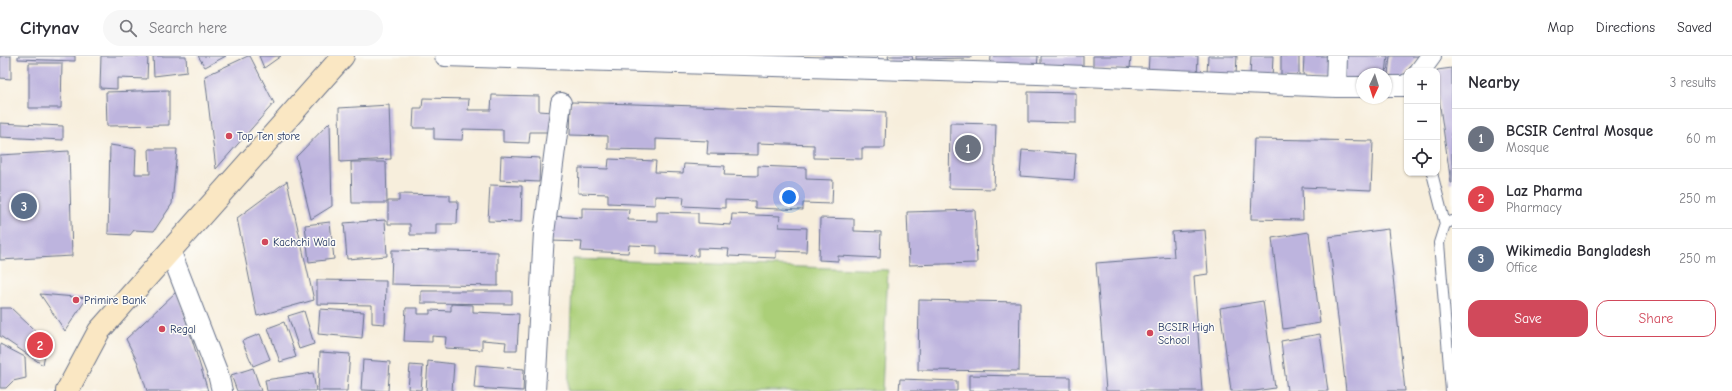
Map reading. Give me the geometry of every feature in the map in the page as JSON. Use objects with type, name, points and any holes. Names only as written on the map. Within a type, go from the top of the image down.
[{"type":"street","points":[[67,391],[99,331],[343,56]]},
{"type":"street","points":[[445,56],[1038,74],[1356,87]]},
{"type":"street","points":[[1336,87],[1337,56]]},
{"type":"street","points":[[1422,68],[1431,56]]},
{"type":"street","points":[[1392,86],[1404,86]]},
{"type":"street","points":[[535,391],[544,233],[561,103]]},
{"type":"street","points":[[170,250],[218,374],[222,391]]},
{"type":"lane","points":[[1433,176],[1449,222],[1439,243],[1451,391]]},
{"type":"green space","points":[[573,259],[888,270],[882,391],[568,391]]},
{"type":"building","points":[[0,56],[11,56],[11,79],[0,78]]},
{"type":"building","points":[[18,56],[75,56],[75,61],[18,59]]},
{"type":"building","points":[[101,56],[148,56],[147,79],[117,78],[117,89],[100,88]]},
{"type":"building","points":[[153,56],[186,56],[187,72],[154,76]]},
{"type":"building","points":[[198,56],[226,56],[205,67]]},
{"type":"building","name":"Top Ten store","points":[[250,56],[274,103],[216,169],[205,76]]},
{"type":"building","points":[[259,56],[281,56],[264,68]]},
{"type":"building","points":[[824,56],[843,56],[844,64],[826,63]]},
{"type":"building","points":[[858,56],[877,56],[883,65],[859,65]]},
{"type":"building","points":[[888,56],[912,56],[913,60],[890,65]]},
{"type":"building","points":[[916,56],[971,56],[971,58],[916,59]]},
{"type":"building","points":[[991,56],[1038,56],[1037,70],[990,69]]},
{"type":"building","points":[[1041,56],[1083,56],[1083,67],[1041,66]]},
{"type":"building","points":[[1093,56],[1131,56],[1130,69],[1093,68]]},
{"type":"building","points":[[1149,56],[1198,56],[1197,77],[1148,74]]},
{"type":"building","points":[[1208,56],[1237,56],[1236,75],[1207,73]]},
{"type":"building","points":[[1251,56],[1273,56],[1272,79],[1250,78]]},
{"type":"building","points":[[1281,56],[1299,56],[1299,78],[1281,78]]},
{"type":"building","points":[[1304,56],[1332,56],[1331,78],[1303,77]]},
{"type":"building","points":[[1342,56],[1388,56],[1387,68],[1356,68],[1356,80],[1341,79]]},
{"type":"building","points":[[1390,56],[1419,56],[1409,68],[1404,68],[1404,76],[1398,85],[1392,84],[1392,68],[1389,68]]},
{"type":"building","points":[[29,63],[62,63],[61,108],[29,108]]},
{"type":"building","points":[[1452,68],[1452,183],[1440,107],[1440,70]]},
{"type":"building","points":[[169,90],[169,125],[107,126],[106,92]]},
{"type":"building","points":[[1028,92],[1076,93],[1076,123],[1028,122]]},
{"type":"building","points":[[492,95],[539,96],[539,111],[552,112],[551,132],[530,132],[529,143],[503,142],[503,130],[463,129],[462,140],[434,139],[434,128],[413,128],[414,108],[422,108],[423,98],[469,99],[468,110],[491,110]]},
{"type":"building","points":[[571,102],[886,112],[885,148],[862,148],[862,159],[814,158],[814,145],[758,143],[758,155],[707,154],[708,141],[656,139],[656,150],[608,149],[608,136],[570,135]]},
{"type":"building","points":[[389,105],[391,159],[340,162],[339,108]]},
{"type":"building","points":[[330,122],[332,206],[311,219],[296,157]]},
{"type":"building","points":[[0,123],[63,126],[63,140],[0,137]]},
{"type":"building","points":[[950,123],[996,124],[994,189],[949,188]]},
{"type":"building","points":[[1254,139],[1373,141],[1371,190],[1302,187],[1303,220],[1251,219]]},
{"type":"building","points":[[110,145],[136,149],[135,174],[150,174],[149,149],[177,149],[172,204],[154,231],[134,230],[130,235],[108,234]]},
{"type":"building","points":[[1022,150],[1076,154],[1074,180],[1020,176]]},
{"type":"building","points":[[69,151],[72,256],[0,260],[0,155]]},
{"type":"building","points":[[501,156],[540,158],[539,182],[500,180]]},
{"type":"building","points":[[609,159],[656,161],[655,172],[683,173],[684,164],[725,166],[724,175],[758,176],[758,166],[806,168],[806,179],[833,180],[832,204],[803,203],[803,210],[755,208],[755,201],[725,200],[725,208],[683,206],[684,197],[655,196],[655,205],[608,203],[608,194],[578,193],[579,168],[608,169]]},
{"type":"building","points":[[351,162],[386,162],[387,203],[352,203]]},
{"type":"building","points":[[287,181],[314,300],[257,316],[237,218]]},
{"type":"building","points":[[490,185],[522,186],[521,222],[488,221]]},
{"type":"building","points":[[399,194],[450,195],[450,201],[458,201],[457,224],[436,224],[436,235],[410,235],[410,224],[388,224],[388,201],[399,201]]},
{"type":"building","points":[[582,208],[629,209],[628,220],[657,221],[657,212],[698,213],[698,223],[731,225],[732,214],[780,216],[779,227],[807,228],[806,252],[776,251],[776,258],[728,256],[729,249],[698,248],[698,256],[657,254],[657,246],[629,245],[628,253],[581,251],[582,242],[551,241],[552,216],[582,218]]},
{"type":"building","points":[[975,210],[977,263],[909,265],[907,212]]},
{"type":"building","points":[[820,218],[854,219],[854,231],[881,232],[880,258],[838,256],[838,261],[819,260]]},
{"type":"building","points":[[385,220],[387,256],[347,259],[344,223]]},
{"type":"building","points":[[330,222],[334,259],[309,262],[305,225]]},
{"type":"building","points":[[1388,229],[1405,391],[1346,391],[1329,237]]},
{"type":"building","name":"BCSIR High School","points":[[1205,230],[1208,274],[1194,276],[1202,391],[1106,391],[1096,263],[1174,257],[1172,232]]},
{"type":"building","points":[[1309,232],[1320,323],[1283,329],[1272,238]]},
{"type":"building","points":[[392,250],[498,252],[498,286],[391,284]]},
{"type":"building","points":[[317,280],[386,281],[385,324],[372,323],[372,305],[317,304]]},
{"type":"building","points":[[177,291],[208,391],[147,391],[138,363],[126,339]]},
{"type":"building","points":[[421,291],[512,291],[512,304],[421,303]]},
{"type":"building","points":[[40,294],[87,298],[65,331]]},
{"type":"building","points":[[919,300],[1020,302],[1019,371],[918,370]]},
{"type":"building","points":[[1263,301],[1275,388],[1255,391],[1231,391],[1220,308]]},
{"type":"building","points":[[451,304],[473,305],[473,312],[519,314],[517,350],[505,350],[506,342],[482,340],[482,350],[445,348],[446,337],[432,336],[432,342],[404,341],[406,308],[418,308],[418,314],[430,314],[430,310],[451,311]]},
{"type":"building","points":[[0,308],[11,308],[47,342],[43,365],[0,336]]},
{"type":"building","points":[[320,309],[364,312],[362,338],[318,334]]},
{"type":"building","points":[[304,311],[314,344],[299,349],[288,316]]},
{"type":"building","points":[[284,322],[296,357],[280,362],[268,328]]},
{"type":"building","points":[[260,334],[270,359],[253,366],[242,341]]},
{"type":"building","points":[[1320,334],[1328,391],[1287,391],[1281,341]]},
{"type":"building","points":[[0,344],[25,357],[26,378],[13,381],[6,388],[0,388]]},
{"type":"building","points":[[320,352],[350,354],[347,391],[318,391]]},
{"type":"building","points":[[363,360],[390,362],[388,391],[361,390]]},
{"type":"building","points":[[428,361],[454,364],[452,391],[426,391]]},
{"type":"building","points":[[410,365],[423,366],[421,390],[408,389]]},
{"type":"building","points":[[476,365],[524,369],[523,391],[474,388]]},
{"type":"building","points":[[253,368],[261,391],[237,391],[231,375]]},
{"type":"building","points":[[313,373],[316,391],[267,391],[265,380]]},
{"type":"building","points":[[969,375],[1070,377],[1070,391],[969,391]]},
{"type":"building","points":[[900,379],[957,381],[957,391],[899,391]]},
{"type":"place","name":"Top Ten store","points":[[229,136]]},
{"type":"place","name":"BCSIR Central Mosque","points":[[968,148]]},
{"type":"place","name":"Wikimedia Bangladesh","points":[[24,206]]},
{"type":"place","name":"Kachchi Wala","points":[[265,242]]},
{"type":"place","name":"Primire Bank","points":[[76,300]]},
{"type":"place","name":"Regal","points":[[162,329]]},
{"type":"place","name":"BCSIR High School","points":[[1150,333]]},
{"type":"place","name":"Laz Pharma","points":[[40,345]]}]
